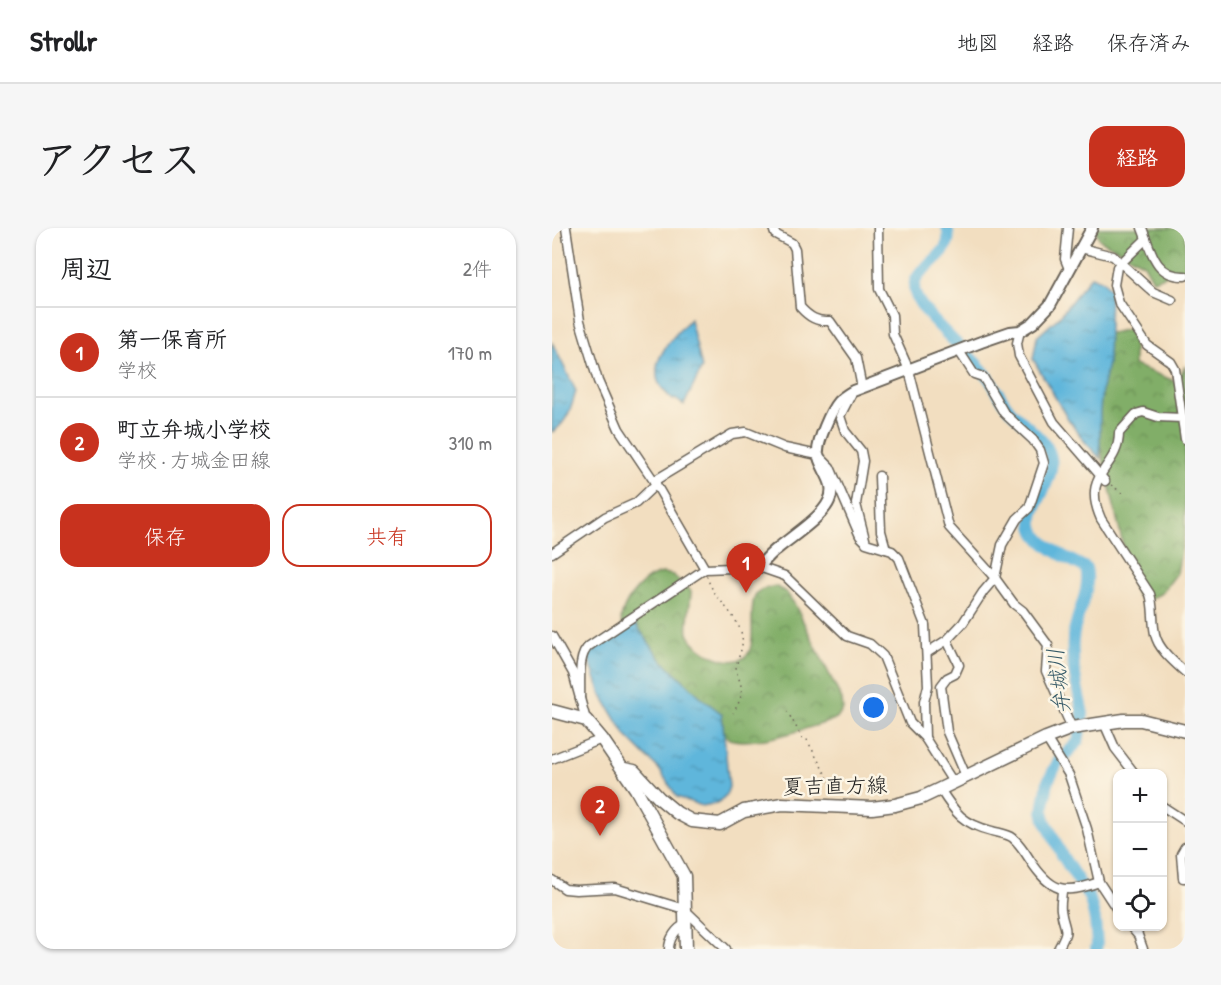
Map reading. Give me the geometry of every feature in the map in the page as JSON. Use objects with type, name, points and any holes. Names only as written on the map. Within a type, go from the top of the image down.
[{"type":"main road","points":[[552,711],[586,720]]},
{"type":"main road","name":"夏吉直方線","points":[[586,720],[624,769],[634,771],[659,798],[677,813],[692,821],[708,824],[720,824],[744,811],[782,804],[872,808],[895,805],[921,798],[1046,738],[1072,728],[1099,723],[1141,720],[1185,730]]},
{"type":"main road","points":[[624,769],[684,876],[686,949]]},
{"type":"street","points":[[566,228],[580,321],[598,381],[620,429],[655,482],[705,569]]},
{"type":"street","points":[[773,228],[775,234],[792,243],[795,249],[800,308],[819,321],[830,321],[856,358],[858,389],[840,416],[845,431],[861,451],[863,461],[856,504],[866,543]]},
{"type":"street","points":[[878,228],[879,289],[892,315],[893,334],[909,370],[949,527],[995,578],[1048,645],[1046,671],[1072,728]]},
{"type":"street","points":[[1068,228],[1065,259],[1069,269]]},
{"type":"street","points":[[759,567],[829,502],[832,492],[831,482],[818,455],[818,449],[838,402],[858,389],[1010,332],[1020,331],[1033,323],[1050,305],[1092,228]]},
{"type":"street","points":[[1142,228],[1152,257],[1163,270],[1176,277],[1185,276]]},
{"type":"street","points":[[1146,239],[1117,267],[1114,285],[1119,303],[1147,345],[1171,362],[1175,369],[1185,439]]},
{"type":"street","points":[[1081,248],[1113,256],[1153,292],[1172,300]]},
{"type":"street","points":[[1020,331],[1017,343],[1019,356],[1054,422],[1102,478]]},
{"type":"street","points":[[928,652],[948,640],[995,578],[1002,545],[1017,519],[1029,508],[1044,463],[1040,450],[1033,440],[1004,413],[983,377],[974,374],[958,351]]},
{"type":"street","points":[[1182,418],[1158,417],[1143,411],[1136,414],[1119,433],[1115,453],[1095,490],[1096,507],[1101,519],[1150,594],[1154,606],[1155,635],[1164,650],[1185,672]]},
{"type":"street","points":[[552,553],[605,517],[636,503],[655,482],[732,434],[746,432],[785,448],[818,455],[830,467],[860,536],[866,543],[892,551],[899,558],[925,625],[928,652],[928,686],[924,702],[925,738]]},
{"type":"street","points":[[879,476],[881,531],[886,549]]},
{"type":"street","points":[[580,698],[582,673],[580,661],[584,650],[705,569],[759,567],[785,576],[803,596],[847,636],[877,648],[883,656],[910,723],[925,738],[953,782]]},
{"type":"street","points":[[552,636],[573,673],[586,720]]},
{"type":"street","points":[[948,640],[959,665],[955,674],[947,678],[941,686],[947,732],[966,776]]},
{"type":"street","points":[[1099,723],[1130,769]]},
{"type":"street","points":[[1046,738],[1069,775],[1087,829],[1095,883],[1113,905]]},
{"type":"street","points":[[552,759],[602,739]]},
{"type":"street","points":[[940,789],[954,811],[967,822],[976,827],[1011,836],[1048,882],[1062,890],[1072,890],[1095,883]]},
{"type":"street","points":[[1167,809],[1185,821]]},
{"type":"street","points":[[1185,847],[1180,854],[1183,878],[1185,878]]},
{"type":"street","points":[[552,880],[565,889],[615,888],[684,909],[726,949]]},
{"type":"street","points":[[1058,949],[1066,933],[1060,909],[1062,890]]},
{"type":"street","points":[[669,949],[672,937],[680,926],[686,924]]},
{"type":"street","points":[[1134,931],[1143,949]]},
{"type":"path","points":[[1102,478],[1124,494]]},
{"type":"path","points":[[705,569],[709,587],[730,611],[742,636],[736,670],[743,689],[734,713]]},
{"type":"path","points":[[787,711],[803,739],[807,740],[844,807]]},
{"type":"green space","points":[[1094,228],[1185,228],[1185,269],[1153,280],[1144,264],[1100,240]]},
{"type":"green space","points":[[1134,328],[1134,365],[1177,382],[1185,366],[1185,531],[1177,573],[1162,593],[1147,601],[1138,597],[1132,585],[1083,370],[1107,334]]},
{"type":"green space","points":[[663,573],[673,575],[691,591],[688,633],[691,639],[705,652],[723,660],[741,659],[750,650],[755,595],[762,590],[776,586],[787,593],[842,700],[843,710],[838,717],[795,732],[769,738],[744,741],[727,737],[624,633],[621,616],[624,607],[643,582]]},
{"type":"water","points":[[1091,276],[1103,281],[1110,290],[1108,364],[1102,389],[1100,412],[1100,458],[1066,416],[1033,359],[1037,337],[1059,317]]},
{"type":"water","points":[[690,319],[702,368],[684,405],[673,400],[663,390],[658,380],[657,369],[667,345]]},
{"type":"water","points":[[552,342],[576,391],[565,419],[552,432]]},
{"type":"water","points":[[634,622],[660,658],[722,714],[729,787],[726,795],[719,802],[702,806],[677,797],[659,769],[626,736],[601,694],[587,654]]},
{"type":"waterway","name":"弁城川","points":[[947,228],[946,247],[918,276],[915,293],[919,302],[935,322],[988,376],[1010,410],[1045,444],[1051,460],[1050,472],[1033,515],[1033,525],[1037,535],[1047,545],[1086,568],[1087,586],[1074,631],[1073,649],[1075,677],[1083,714],[1078,742],[1058,762],[1048,781],[1043,811],[1063,857],[1090,899],[1095,920],[1096,949]]},
{"type":"place","name":"第一保育所","points":[[746,593]]},
{"type":"place","name":"町立弁城小学校","points":[[600,836]]}]
